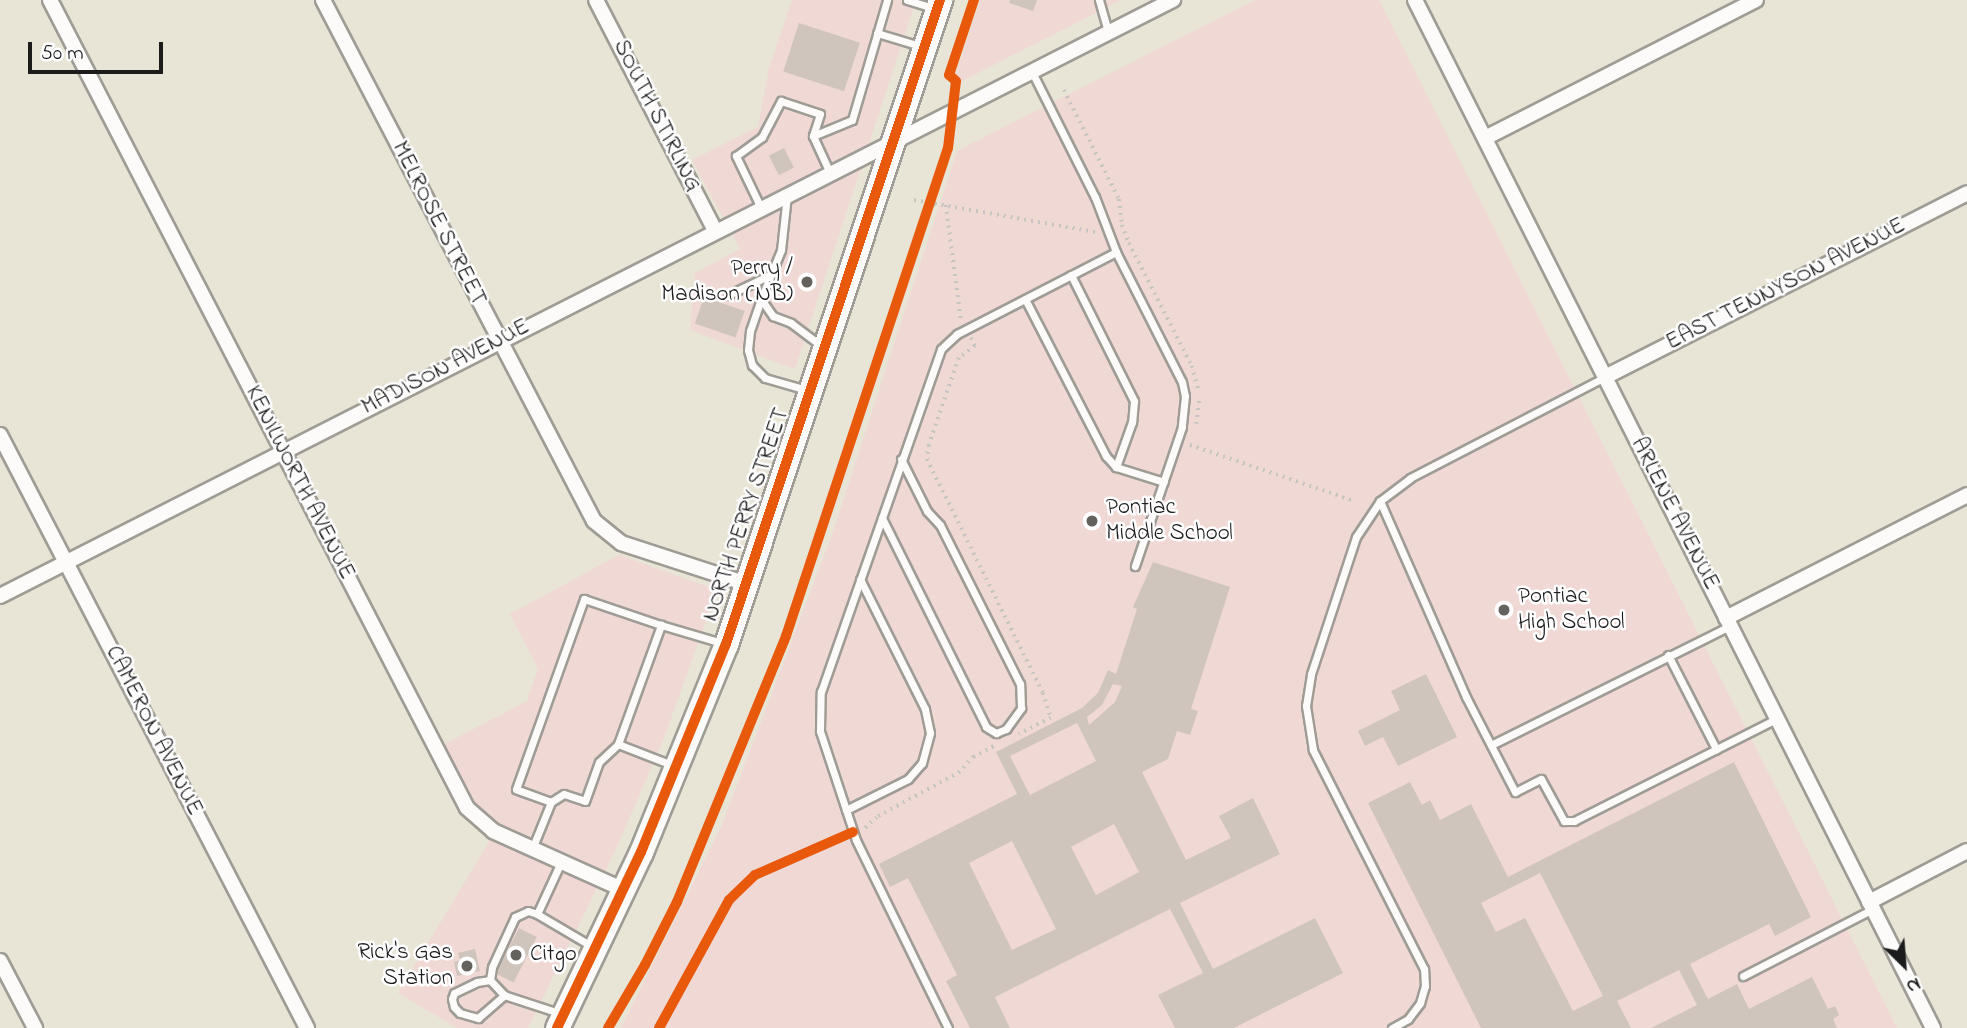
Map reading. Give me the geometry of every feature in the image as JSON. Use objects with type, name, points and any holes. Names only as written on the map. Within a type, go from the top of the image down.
[{"type":"main road","name":"NORTH PERRY STREET","points":[[561,1021],[624,890],[726,644],[938,5]]},
{"type":"street","name":"KENILWORTH AVENUE","points":[[50,0],[467,808],[489,828],[624,890]]},
{"type":"street","name":"MELROSE STREET","points":[[323,0],[585,508],[598,527],[621,543],[747,584]]},
{"type":"street","name":"SOUTH STIRLING","points":[[596,0],[715,232]]},
{"type":"street","name":"MADISON AVENUE","points":[[0,597],[1173,0]]},
{"type":"street","name":"ARLENE AVENUE","points":[[1415,0],[1933,1028]]},
{"type":"street","points":[[1485,138],[1756,0]]},
{"type":"street","name":"EAST TENNYSON AVENUE","points":[[1605,377],[1967,193]]},
{"type":"street","name":"CAMERON AVENUE","points":[[0,435],[307,1028]]},
{"type":"street","points":[[1728,622],[1967,495]]},
{"type":"street","points":[[1871,906],[1967,851]]},
{"type":"street","points":[[0,961],[35,1028]]},
{"type":"lane","points":[[813,136],[852,120],[887,0]]},
{"type":"lane","points":[[907,0],[938,5]]},
{"type":"lane","points":[[1099,0],[1108,32]]},
{"type":"lane","points":[[877,33],[924,48]]},
{"type":"lane","points":[[1031,71],[1095,197],[1116,252],[1182,382],[1185,396],[1182,427],[1135,566]]},
{"type":"lane","points":[[761,208],[736,156],[762,137],[781,101],[820,114],[813,136],[830,173]]},
{"type":"lane","points":[[787,195],[781,250],[750,331],[748,350],[752,365],[765,378],[811,391]]},
{"type":"lane","points":[[948,1028],[856,840],[820,731],[819,704],[941,349],[957,334],[1116,252]]},
{"type":"lane","points":[[728,295],[772,274]]},
{"type":"lane","points":[[1071,275],[1134,401],[1132,422],[1116,467]]},
{"type":"lane","points":[[761,299],[773,316],[790,323],[825,349]]},
{"type":"lane","points":[[1025,299],[1106,456],[1116,467],[1164,482]]},
{"type":"lane","points":[[1392,1028],[1408,1019],[1420,1003],[1425,986],[1424,969],[1313,750],[1306,706],[1311,674],[1356,537],[1380,501],[1410,478],[1605,377]]},
{"type":"lane","points":[[882,518],[986,727],[996,733],[1006,729],[1021,708],[1020,684],[940,525],[927,511],[901,459]]},
{"type":"lane","points":[[1380,501],[1515,792],[1541,779],[1561,817],[1568,822],[1777,718]]},
{"type":"lane","points":[[846,810],[908,779],[922,763],[930,733],[925,709],[860,579]]},
{"type":"lane","points":[[551,802],[516,789],[584,599],[726,644]]},
{"type":"lane","points":[[1491,745],[1668,656],[1728,622]]},
{"type":"lane","points":[[532,849],[551,802],[564,794],[585,801],[599,762],[618,744],[661,625]]},
{"type":"lane","points":[[1668,656],[1716,749]]},
{"type":"lane","points":[[618,744],[677,767]]},
{"type":"lane","points":[[537,914],[561,862]]},
{"type":"lane","points":[[1743,976],[1871,906]]},
{"type":"lane","points":[[490,980],[492,967],[515,917],[528,911],[596,949]]},
{"type":"lane","points":[[490,980],[504,995],[561,1021]]},
{"type":"lane","points":[[490,980],[463,987],[454,993],[454,1007],[460,1013],[478,1018],[504,995]]},
{"type":"path","points":[[1064,90],[1119,199],[1122,225],[1129,243],[1192,366],[1199,391],[1196,426]]},
{"type":"path","points":[[914,200],[932,199],[1109,234]]},
{"type":"path","points":[[926,216],[932,199]]},
{"type":"path","points":[[1192,437],[1189,447],[1352,500]]},
{"type":"shaded area","points":[[792,0],[916,0],[795,369],[690,330],[695,273],[740,249],[692,160],[758,127],[769,68]]},
{"type":"shaded area","points":[[980,0],[1121,0],[952,86]]},
{"type":"shaded area","name":"Pontiac Middle School","points":[[1255,0],[1379,0],[1897,1028],[621,1028],[722,825],[832,535],[957,151]]},
{"type":"shaded area","points":[[619,555],[717,590],[664,738],[616,849],[528,1028],[457,1028],[398,993],[489,842],[441,746],[527,701],[538,669],[510,614]]},
{"type":"building","points":[[1010,0],[1037,0],[1033,11],[1009,3]]},
{"type":"building","points":[[799,23],[860,43],[844,91],[783,72]]},
{"type":"building","points":[[784,148],[794,168],[779,175],[769,156]]},
{"type":"building","points":[[704,297],[745,311],[736,337],[695,323]]},
{"type":"building","points":[[1153,562],[1230,587],[1191,709],[1198,711],[1190,735],[1177,731],[1168,759],[1142,772],[1186,860],[1231,838],[1219,816],[1253,798],[1280,854],[1180,903],[1213,969],[1315,918],[1343,973],[1234,1028],[1175,1028],[1158,995],[1203,973],[1170,909],[995,997],[1010,1028],[970,1028],[946,981],[957,975],[908,878],[890,887],[879,864],[1017,794],[996,752],[1082,708],[1098,693],[1108,670],[1116,674],[1137,609],[1133,607]],"holes":[[[1113,684],[1122,686],[1115,702],[1089,725],[1087,717],[1102,705]],[[1077,723],[1096,761],[1030,795],[1010,756]],[[1114,824],[1139,872],[1096,895],[1071,847]],[[1012,841],[1056,929],[1012,950],[969,863]]]},
{"type":"building","points":[[1426,674],[1457,737],[1398,766],[1383,737],[1365,746],[1358,731],[1400,710],[1391,691]]},
{"type":"building","points":[[1734,762],[1811,917],[1775,936],[1769,924],[1690,964],[1708,999],[1737,984],[1749,1009],[1812,977],[1828,1009],[1835,1006],[1839,1015],[1833,1019],[1837,1028],[1651,1028],[1697,1005],[1679,970],[1617,1001],[1631,1028],[1481,1028],[1368,803],[1410,782],[1422,805],[1430,800],[1440,820],[1471,804],[1508,877]],"holes":[[[1540,873],[1603,996],[1573,1011],[1525,918],[1496,932],[1481,903]]]},
{"type":"building","name":"Citgo","points":[[519,928],[537,937],[514,983],[496,973]]},
{"type":"building","name":"Rick's Gas Station","points":[[475,949],[480,971],[457,976],[454,962],[460,960],[458,953]]},
{"type":"cycle path","points":[[557,1028],[641,852],[726,644],[940,0]]},
{"type":"cycle path","points":[[608,1028],[645,965],[677,902],[786,636],[948,148],[956,81],[949,75],[974,0]]},
{"type":"cycle path","points":[[659,1028],[729,900],[755,875],[853,832]]},
{"type":"place","name":"Perry / Madison (NB)","points":[[807,282]]},
{"type":"place","name":"Pontiac Middle School","points":[[1092,521]]},
{"type":"place","name":"Pontiac High School","points":[[1504,610]]},
{"type":"place","name":"Citgo","points":[[516,955]]},
{"type":"place","name":"Rick's Gas Station","points":[[467,966]]}]
